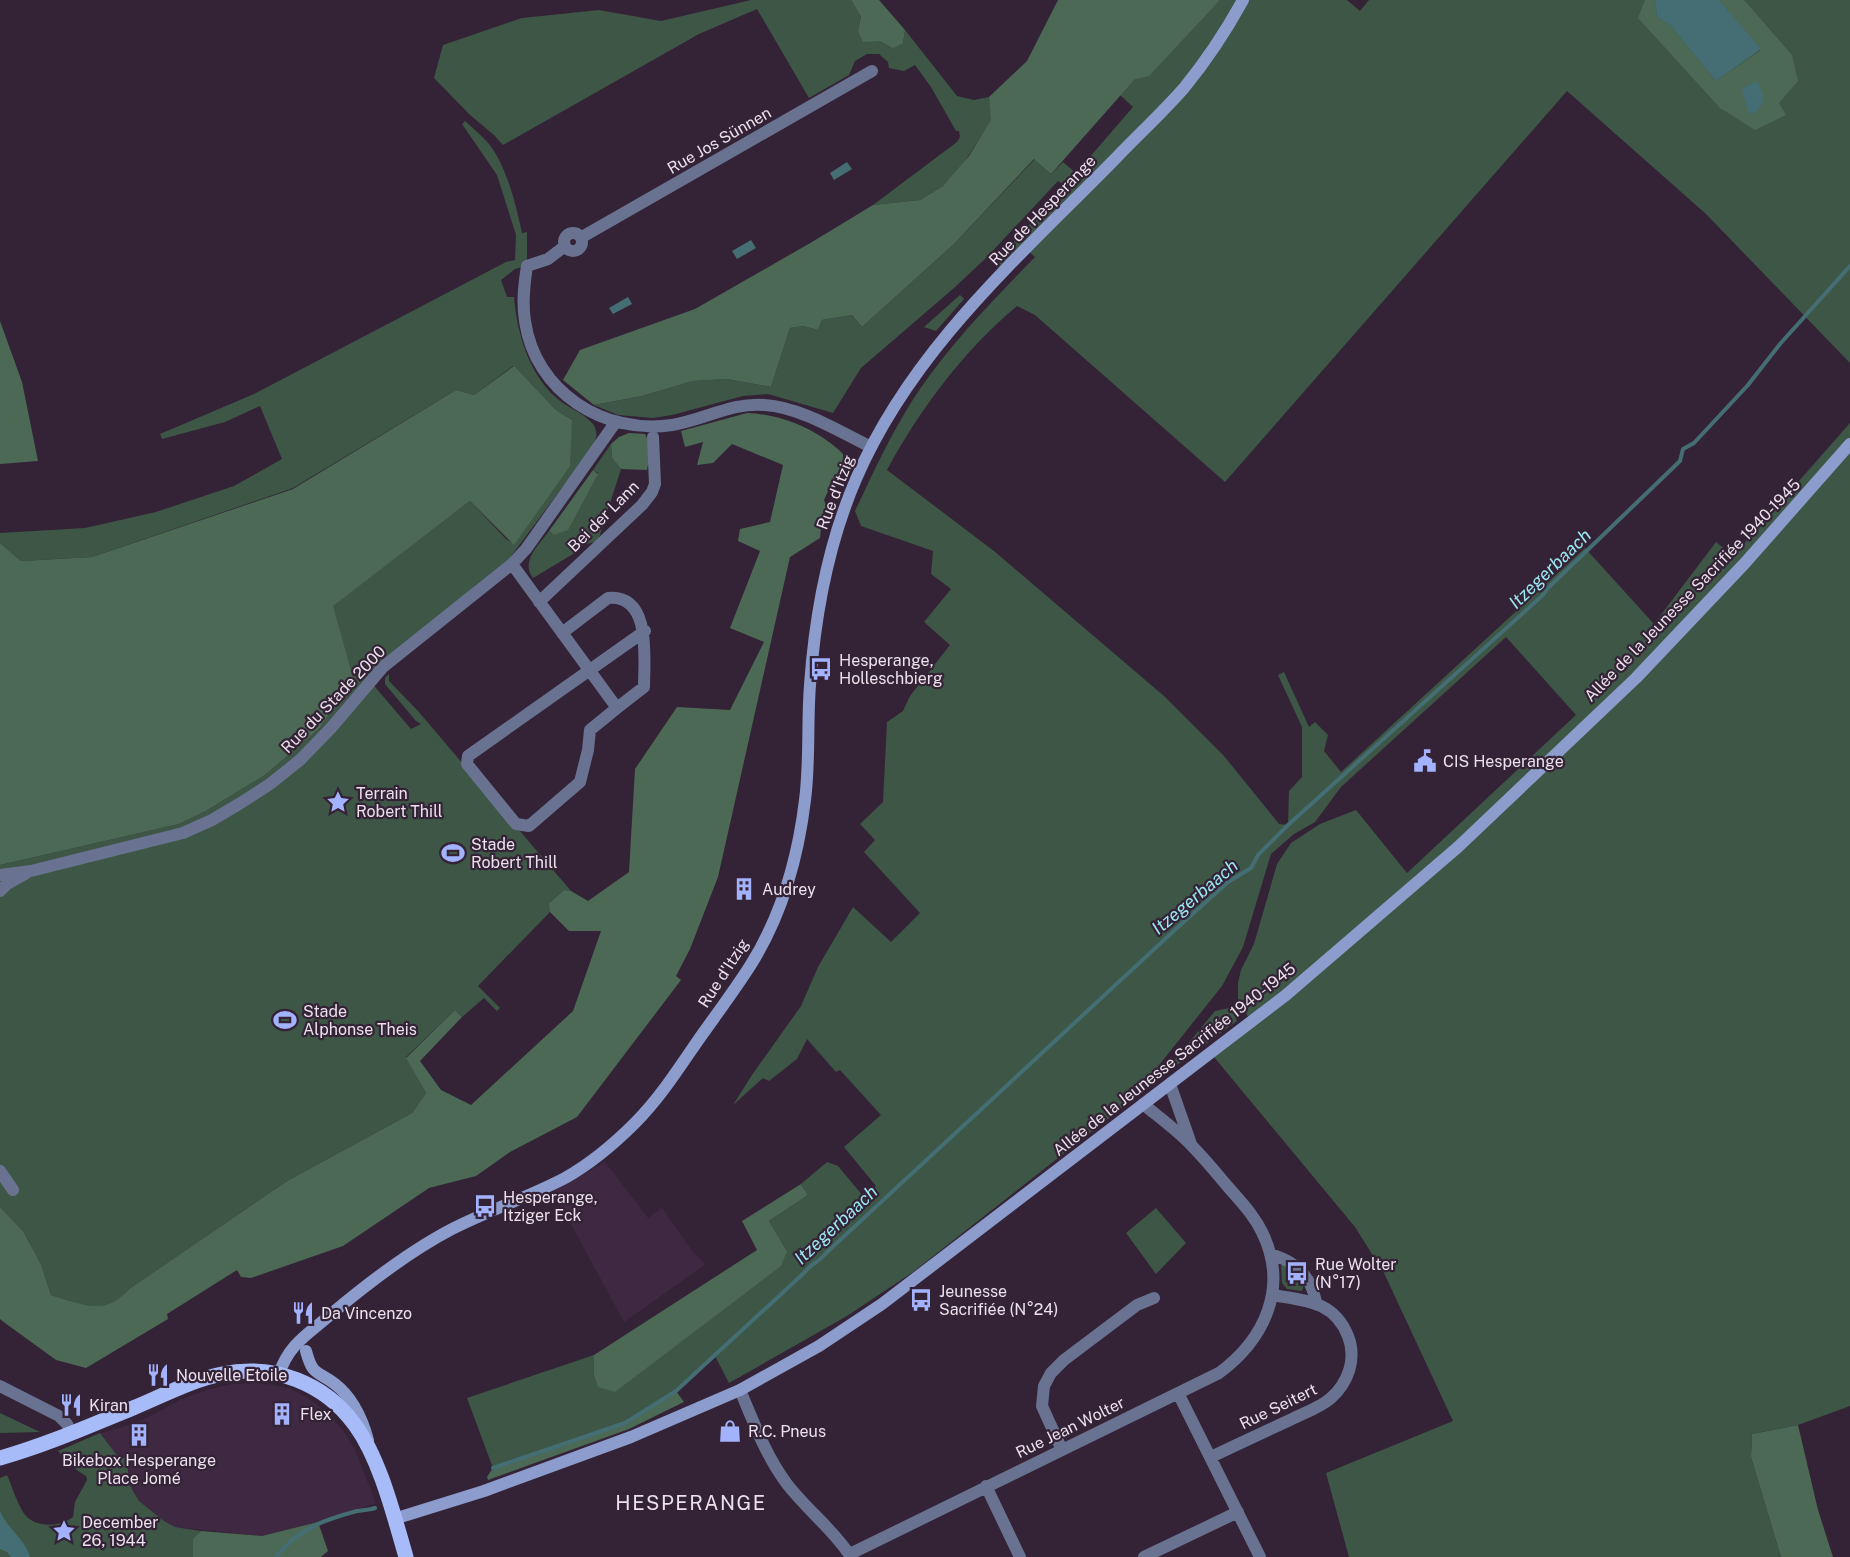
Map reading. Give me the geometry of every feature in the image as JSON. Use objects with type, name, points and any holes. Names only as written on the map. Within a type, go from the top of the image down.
[{"type":"main road","name":"Rue de Hesperange","points":[[871,447],[910,381],[930,353],[970,307],[1183,89],[1214,48],[1243,0]]},
{"type":"main road","name":"Allée de la Jeunesse Sacrifiée 1940-1945","points":[[394,1519],[484,1491],[631,1437],[740,1390],[819,1346],[882,1304],[1286,995],[1458,847],[1636,678],[1745,563],[1850,444]]},
{"type":"main road","name":"Rue d'Itzig","points":[[279,1374],[288,1352],[305,1335],[367,1284],[419,1248],[453,1228],[568,1176],[604,1150],[636,1122],[668,1085],[752,964],[775,917],[799,842],[806,795],[810,681],[821,598],[829,556],[842,515],[871,447]]},
{"type":"main road","name":"Rue d'Itzig","points":[[296,1378],[314,1329]]},
{"type":"main road","points":[[306,1351],[314,1372],[335,1384],[352,1402],[363,1423],[406,1557]]},
{"type":"main road","points":[[0,1458],[71,1434],[204,1379],[241,1371],[279,1374],[296,1378],[319,1390],[339,1406],[356,1425],[373,1457]]},
{"type":"street","name":"Rue Jos Sünnen","points":[[615,423],[588,412],[565,395],[546,374],[532,349],[525,322],[523,294],[527,266],[548,259],[565,246],[572,251],[578,250],[582,246],[582,237],[872,71]]},
{"type":"street","points":[[615,423],[641,427],[673,425],[745,404],[768,405],[795,412],[830,426],[871,447]]},
{"type":"street","name":"Rue du Stade 2000","points":[[0,875],[31,871],[183,833],[212,820],[270,784],[300,760],[331,728],[382,667],[512,564],[526,549],[615,423]]},
{"type":"street","name":"Bei der Lann","points":[[539,602],[642,505],[652,492],[655,484],[653,437]]},
{"type":"street","points":[[512,564],[617,708]]},
{"type":"street","points":[[562,633],[608,598],[615,597],[626,602],[635,610],[645,631],[644,687],[590,730],[588,750],[580,782],[529,826],[516,824],[467,764],[468,756],[645,631]]},
{"type":"street","name":"Rue du Stade 2000","points":[[0,891],[31,871]]},
{"type":"street","name":"Rue Jean Wolter","points":[[1170,1084],[1191,1145]]},
{"type":"street","name":"Rue Jean Wolter","points":[[850,1556],[986,1486],[1219,1373],[1244,1353],[1263,1325],[1273,1295],[1270,1254],[1263,1233],[1252,1214],[1191,1145],[1143,1104]]},
{"type":"street","points":[[0,1171],[13,1190]]},
{"type":"street","points":[[1270,1254],[1286,1258],[1303,1272],[1314,1292],[1316,1302],[1273,1295]]},
{"type":"street","points":[[1062,1450],[1042,1406],[1044,1386],[1051,1373],[1064,1360],[1137,1305],[1154,1298]]},
{"type":"street","name":"Rue Seitert","points":[[1211,1457],[1313,1409],[1331,1398],[1350,1374],[1352,1351],[1350,1339],[1333,1312],[1316,1302]]},
{"type":"street","points":[[0,1386],[59,1416],[68,1424],[71,1434]]},
{"type":"street","points":[[740,1390],[768,1456],[788,1485],[850,1556]]},
{"type":"street","points":[[1178,1393],[1260,1557]]},
{"type":"street","points":[[986,1486],[1020,1557]]},
{"type":"street","points":[[1144,1557],[1238,1512]]},
{"type":"shaded area","points":[[751,0],[851,0],[861,17],[858,31],[880,41],[903,43],[905,30],[957,96],[974,100],[989,97],[992,120],[959,170],[943,186],[920,200],[873,205],[957,142],[960,137],[959,131],[956,131],[931,87],[915,65],[904,71],[889,68],[888,62],[879,54],[867,54],[855,61],[849,75],[809,98],[757,9],[699,34],[503,145],[434,78],[443,45],[522,18],[599,10],[661,21]]},
{"type":"shaded area","points":[[851,0],[879,0],[905,30],[903,43],[893,48],[880,41],[863,42],[858,31],[861,17]]},
{"type":"shaded area","points":[[1058,0],[1220,0],[1149,76],[1135,79],[1051,174],[1034,159],[954,244],[862,327],[852,315],[822,320],[818,330],[803,326],[790,328],[771,387],[727,379],[693,381],[642,396],[594,405],[563,380],[580,350],[695,309],[873,205],[920,200],[943,186],[969,156],[991,120],[989,97],[1027,61]]},
{"type":"shaded area","points":[[1220,0],[1347,0],[1360,11],[1369,0],[1850,0],[1850,363],[1706,214],[1567,91],[1225,482],[1035,315],[1017,306],[979,342],[944,382],[914,425],[887,470],[994,551],[1164,696],[1224,756],[1279,824],[1288,825],[1289,791],[1302,777],[1302,727],[1278,675],[1284,672],[1309,727],[1315,722],[1328,735],[1324,751],[1341,772],[1585,548],[1654,624],[1716,542],[1733,556],[1850,423],[1850,1406],[1798,1425],[1752,1434],[1751,1457],[1781,1557],[1349,1557],[1326,1473],[1453,1421],[1384,1273],[1355,1227],[1214,1057],[1253,1027],[1246,1013],[1238,1007],[1238,983],[1241,970],[1254,944],[1277,864],[1291,843],[1320,824],[1356,810],[1407,873],[1576,715],[1506,637],[1341,787],[1315,822],[1294,834],[1271,854],[1243,947],[1222,986],[1156,1069],[1160,1078],[913,1272],[847,1316],[729,1383],[715,1356],[676,1391],[625,1423],[493,1468],[467,1398],[594,1355],[594,1375],[787,1251],[769,1221],[808,1195],[801,1184],[827,1162],[838,1166],[863,1196],[876,1186],[844,1147],[881,1115],[840,1070],[836,1072],[807,1039],[797,1059],[769,1081],[763,1078],[733,1105],[801,1006],[818,967],[853,907],[891,942],[920,913],[864,852],[875,840],[860,824],[883,802],[887,722],[903,711],[910,696],[950,645],[924,622],[951,589],[931,574],[933,551],[861,526],[855,511],[893,433],[920,389],[960,337],[1035,257],[1026,249],[998,268],[993,264],[1065,186],[1058,181],[986,258],[861,368],[833,413],[768,394],[743,396],[653,418],[618,415],[594,405],[642,396],[693,381],[727,379],[771,387],[790,328],[803,326],[818,330],[822,320],[852,315],[862,327],[954,244],[1035,159],[1051,174],[1063,162],[1076,173],[1133,107],[1120,95]]},
{"type":"shaded area","points":[[1645,0],[1655,0],[1657,17],[1670,25],[1716,81],[1761,50],[1719,0],[1744,0],[1792,55],[1798,81],[1779,103],[1786,115],[1755,130],[1720,108],[1638,18]]},
{"type":"shaded area","points":[[1655,0],[1719,0],[1761,49],[1716,81],[1670,25],[1657,17]]},
{"type":"shaded area","points":[[1755,82],[1762,91],[1763,99],[1755,113],[1748,113],[1742,89]]},
{"type":"shaded area","points":[[465,121],[495,153],[510,187],[522,233],[527,232],[527,266],[515,269],[501,280],[507,297],[514,297],[518,325],[526,353],[540,379],[549,390],[559,400],[590,420],[596,429],[596,437],[593,446],[509,559],[476,585],[370,681],[411,729],[421,724],[385,684],[385,678],[389,674],[389,681],[418,711],[571,891],[564,890],[550,902],[550,912],[478,986],[500,1008],[497,1011],[484,998],[462,1017],[455,1010],[406,1057],[426,1093],[412,1113],[287,1181],[111,1303],[102,1306],[83,1305],[51,1295],[41,1264],[23,1231],[0,1207],[0,865],[179,824],[206,811],[265,775],[320,728],[353,677],[332,606],[470,501],[506,539],[514,544],[572,420],[556,410],[513,366],[474,395],[456,390],[293,488],[92,557],[21,561],[0,543],[0,533],[85,528],[156,512],[234,486],[282,459],[260,406],[225,422],[162,439],[160,434],[254,394],[506,262],[515,260],[516,235],[497,175],[462,124]]},
{"type":"shaded area","points":[[847,162],[852,169],[834,180],[830,173]]},
{"type":"shaded area","points":[[751,240],[756,248],[737,259],[732,251]]},
{"type":"shaded area","points":[[960,295],[964,299],[936,331],[924,327]]},
{"type":"shaded area","points":[[628,297],[632,304],[613,314],[609,308]]},
{"type":"shaded area","points":[[0,321],[22,382],[38,461],[0,464]]},
{"type":"shaded area","points":[[514,366],[556,410],[572,420],[570,466],[514,545],[470,501],[333,606],[353,677],[320,728],[265,775],[206,811],[179,824],[0,865],[0,543],[21,561],[92,557],[293,489],[456,390],[474,395]]},
{"type":"shaded area","points":[[747,413],[773,416],[811,431],[843,454],[844,469],[833,481],[824,500],[826,505],[820,538],[790,557],[718,877],[690,949],[676,976],[681,980],[577,1117],[510,1152],[476,1176],[429,1188],[343,1246],[251,1278],[241,1277],[237,1270],[167,1314],[168,1319],[86,1368],[56,1360],[0,1319],[0,1207],[23,1231],[41,1264],[51,1295],[93,1306],[111,1303],[287,1181],[412,1113],[426,1093],[406,1058],[455,1010],[462,1017],[420,1061],[441,1090],[471,1105],[573,1011],[601,931],[569,931],[550,912],[549,903],[564,890],[571,891],[588,901],[629,872],[635,769],[677,707],[730,710],[764,642],[730,628],[760,551],[738,541],[740,529],[770,522],[783,465],[732,444],[713,463],[697,465],[703,442],[685,447],[681,431]]},
{"type":"shaded area","points":[[629,433],[645,434],[649,452],[647,470],[621,469],[612,458],[611,444],[619,437]]},
{"type":"shaded area","points":[[611,444],[612,458],[621,469],[598,541],[583,545],[578,551],[533,578],[529,565],[532,553],[549,531],[554,535],[598,473],[593,470]]},
{"type":"shaded area","points":[[593,470],[598,474],[568,530],[554,535],[549,531]]},
{"type":"shaded area","points":[[1229,1008],[1237,1021],[1173,1068],[1172,1063],[1215,1011]]},
{"type":"shaded area","points":[[605,1162],[648,1218],[662,1208],[695,1255],[706,1264],[624,1322],[553,1191]]},
{"type":"shaded area","points":[[801,1184],[808,1195],[769,1221],[787,1251],[781,1266],[615,1392],[598,1387],[594,1375],[594,1355],[757,1250],[742,1221]]},
{"type":"shaded area","points":[[1156,1208],[1186,1243],[1156,1274],[1126,1233]]},
{"type":"shaded area","points":[[1283,1263],[1294,1271],[1304,1284],[1302,1291],[1287,1289],[1282,1283],[1281,1265]]},
{"type":"shaded area","points":[[256,1383],[291,1389],[308,1398],[326,1412],[342,1429],[355,1450],[376,1503],[318,1522],[262,1536],[175,1527],[139,1501],[129,1484],[128,1460],[120,1460],[101,1433],[130,1425],[206,1390],[233,1384]]},
{"type":"shaded area","points":[[676,1391],[684,1402],[629,1429],[488,1480],[487,1477],[493,1468],[625,1423]]},
{"type":"shaded area","points":[[0,1413],[40,1432],[0,1433]]},
{"type":"shaded area","points":[[1798,1425],[1818,1510],[1833,1557],[1781,1557],[1751,1457],[1752,1434]]},
{"type":"shaded area","points":[[100,1433],[120,1459],[127,1457],[129,1484],[139,1501],[175,1527],[201,1531],[193,1540],[193,1557],[0,1557],[0,1478],[7,1475],[16,1498],[28,1518],[51,1525],[68,1520],[73,1517],[75,1502],[87,1480],[86,1476],[58,1451]]},
{"type":"shaded area","points":[[0,1511],[30,1557],[11,1557],[0,1549]]},
{"type":"shaded area","points":[[318,1522],[328,1551],[321,1557],[193,1557],[193,1539],[201,1531],[262,1536]]},
{"type":"waterway","name":"Itzegerbaach","points":[[493,1468],[625,1423],[676,1391],[1177,928],[1228,882],[1251,868],[1258,855],[1288,825],[1543,595],[1680,461],[1683,449],[1694,443],[1748,385],[1780,344],[1850,266]]},
{"type":"waterway","name":"Itzegerbaach","points":[[276,1557],[293,1539],[322,1522],[345,1514],[375,1508]]},
{"type":"place","name":"Hesperange, Holleschbierg","points":[[821,669]]},
{"type":"place","name":"CIS Hesperange","points":[[1425,761]]},
{"type":"place","name":"Terrain Robert Thill","points":[[338,802]]},
{"type":"place","name":"Stade Robert Thill","points":[[453,853]]},
{"type":"place","name":"Audrey","points":[[744,889]]},
{"type":"place","name":"Stade Alphonse Theis","points":[[285,1020]]},
{"type":"place","name":"Hesperange, Itziger Eck","points":[[485,1206]]},
{"type":"place","name":"Rue Wolter (N°17)","points":[[1297,1273]]},
{"type":"place","name":"Jeunesse Sacrifiée (N°24)","points":[[921,1300]]},
{"type":"place","name":"Da Vincenzo","points":[[303,1313]]},
{"type":"place","name":"Nouvelle Etoile","points":[[158,1375]]},
{"type":"place","name":"Kiran","points":[[71,1405]]},
{"type":"place","name":"Flex","points":[[282,1414]]},
{"type":"place","name":"R.C. Pneus","points":[[730,1431]]},
{"type":"place","name":"Bikebox Hesperange Place Jomé","points":[[139,1435]]},
{"type":"place","name":"December 26, 1944","points":[[64,1531]]},
{"type":"district","name":"HESPERANGE","points":[[691,1503]]}]
